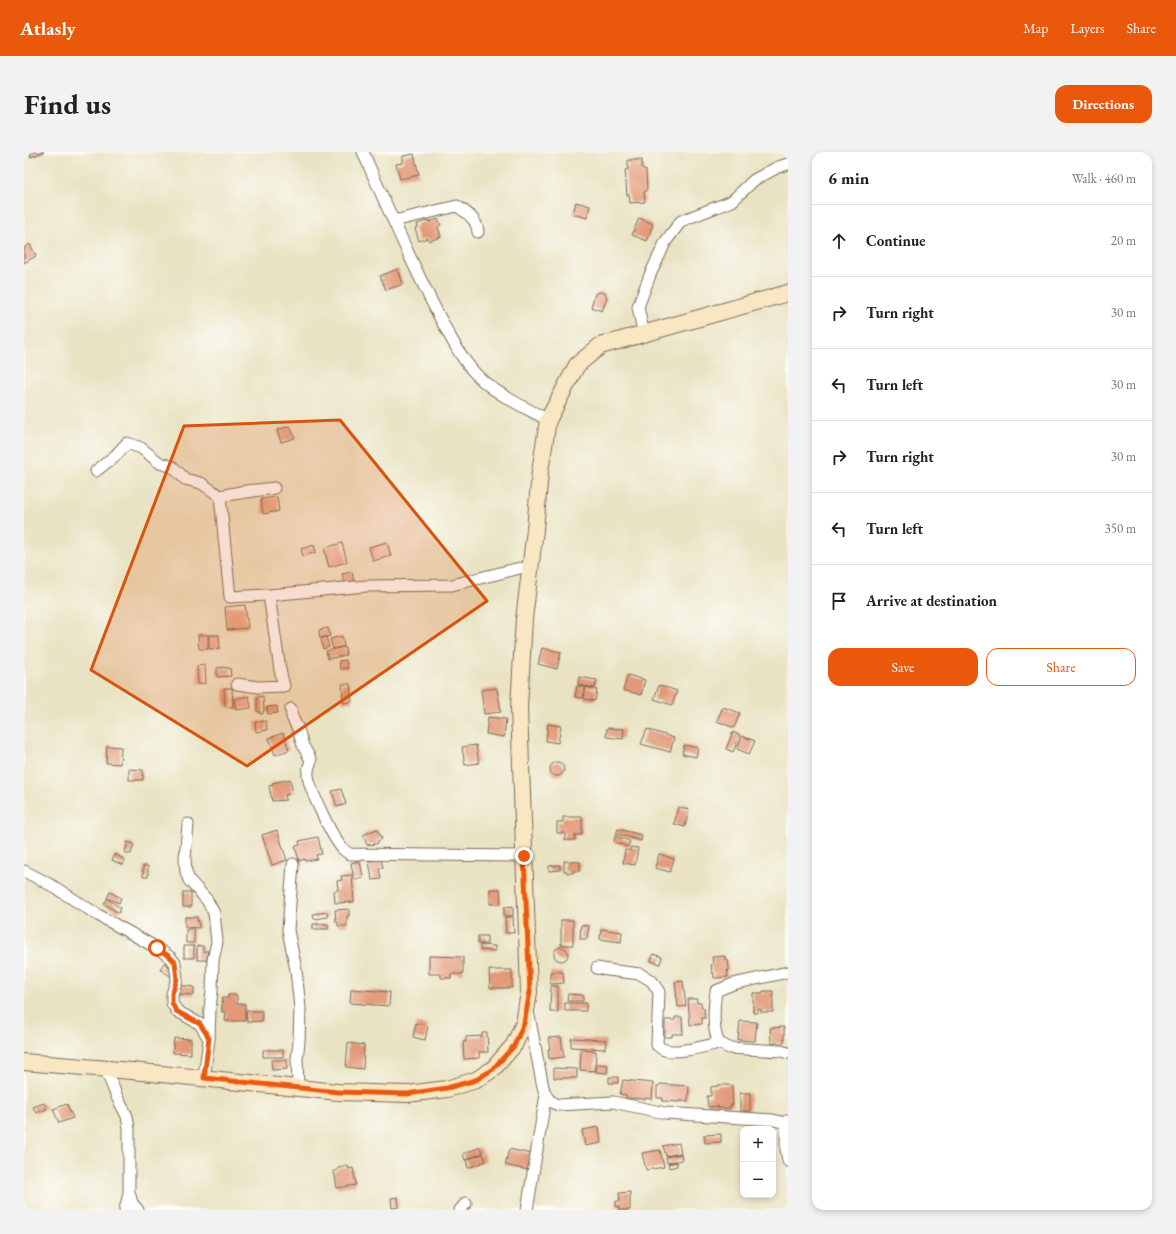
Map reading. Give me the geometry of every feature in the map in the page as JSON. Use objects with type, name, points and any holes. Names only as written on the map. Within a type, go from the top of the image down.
[{"type":"street","points":[[363,152],[426,291],[454,343],[468,364],[482,380],[497,392],[548,420]]},
{"type":"street","points":[[642,326],[638,307],[650,275],[666,241],[681,221],[732,201],[754,180],[788,164]]},
{"type":"street","points":[[398,220],[457,206],[470,215],[478,228],[478,232]]},
{"type":"street","points":[[24,1062],[105,1068],[338,1092],[407,1094],[447,1088],[476,1080],[493,1069],[514,1046],[524,1023],[530,992],[519,708],[524,619],[535,530],[540,472],[548,420],[577,365],[600,346],[788,293]]},
{"type":"street","points":[[96,471],[116,455],[127,443],[141,448],[160,463],[173,468],[185,479],[201,483],[220,496],[230,596],[266,595]]},
{"type":"street","points":[[237,684],[258,687],[284,686],[280,670],[269,595],[366,586],[452,585],[520,568]]},
{"type":"street","points":[[291,709],[292,717],[298,728],[302,746],[310,760],[307,775],[313,793],[332,832],[343,850],[350,854],[524,856]]},
{"type":"street","points":[[188,824],[185,858],[186,872],[189,880],[207,900],[214,912],[217,942],[213,960],[209,1038],[204,1078]]},
{"type":"street","points":[[293,864],[288,930],[296,970],[300,1008],[298,1088]]},
{"type":"street","points":[[24,871],[51,885],[98,915],[140,938],[170,957],[175,962],[177,979],[172,994],[172,1003],[176,1011],[200,1024],[209,1038]]},
{"type":"street","points":[[597,968],[640,974],[652,981],[659,992],[657,1045],[663,1049],[673,1051],[694,1049],[719,1043]]},
{"type":"street","points":[[788,972],[732,984],[716,991],[715,1011],[715,1036],[719,1043],[729,1048],[776,1050],[788,1053]]},
{"type":"street","points":[[527,1005],[546,1094],[551,1102],[558,1105],[613,1102],[665,1113],[787,1122],[786,1143],[788,1161]]},
{"type":"street","points":[[105,1068],[127,1116],[129,1129],[129,1192],[126,1210]]},
{"type":"street","points":[[527,1210],[546,1094]]},
{"type":"street","points":[[129,1192],[132,1203],[138,1210]]},
{"type":"highlighted area","points":[[340,420],[487,601],[247,766],[91,670],[184,426]]},
{"type":"building","points":[[30,152],[44,152],[31,157]]},
{"type":"building","points":[[414,154],[419,175],[400,179],[396,164],[403,163],[403,156]]},
{"type":"building","points":[[628,160],[642,160],[642,168],[646,170],[647,190],[644,192],[645,202],[630,203],[629,195],[627,195],[625,170],[628,169]]},
{"type":"building","points":[[576,202],[590,206],[587,218],[573,214]]},
{"type":"building","points":[[639,218],[653,224],[647,241],[632,235]]},
{"type":"building","points":[[438,219],[441,225],[438,227],[441,237],[429,241],[428,238],[419,241],[415,228],[418,227],[417,224]]},
{"type":"building","points":[[30,244],[36,256],[24,263],[24,248]]},
{"type":"building","points":[[398,269],[403,284],[386,290],[380,276]]},
{"type":"building","points":[[600,292],[605,293],[607,298],[602,311],[591,307],[595,294]]},
{"type":"building","points":[[290,426],[295,438],[281,442],[277,430]]},
{"type":"building","points":[[277,497],[279,511],[263,514],[261,499]]},
{"type":"building","points":[[387,542],[391,556],[373,561],[369,547]]},
{"type":"building","points":[[342,543],[347,562],[329,567],[324,548]]},
{"type":"building","points":[[314,545],[316,552],[303,556],[301,549]]},
{"type":"building","points":[[352,572],[354,582],[345,584],[342,574]]},
{"type":"building","points":[[245,605],[248,628],[227,630],[225,607]]},
{"type":"building","points":[[328,628],[330,636],[320,638],[319,630]]},
{"type":"building","points":[[198,635],[208,635],[208,649],[199,649]]},
{"type":"building","points":[[209,635],[219,635],[220,648],[209,649]]},
{"type":"building","points":[[342,636],[344,646],[333,649],[330,639]]},
{"type":"building","points":[[326,637],[329,647],[323,649],[321,639]]},
{"type":"building","points":[[345,647],[346,655],[328,659],[326,651]]},
{"type":"building","points":[[542,648],[561,652],[557,669],[538,664]]},
{"type":"building","points":[[346,660],[348,668],[340,669],[339,661]]},
{"type":"building","points":[[205,665],[206,683],[198,684],[197,666]]},
{"type":"building","points":[[217,668],[230,668],[231,676],[217,677]]},
{"type":"building","points":[[628,675],[645,680],[641,695],[623,690]]},
{"type":"building","points":[[579,677],[597,680],[595,688],[578,685]]},
{"type":"building","points":[[342,684],[350,684],[352,702],[343,703]]},
{"type":"building","points":[[659,685],[677,691],[672,705],[654,699]]},
{"type":"building","points":[[577,686],[585,687],[583,698],[575,697]]},
{"type":"building","points":[[586,687],[597,690],[595,701],[584,699]]},
{"type":"building","points":[[224,688],[232,688],[233,707],[225,707]]},
{"type":"building","points":[[497,688],[501,712],[484,714],[481,690]]},
{"type":"building","points":[[249,696],[251,708],[236,710],[234,699]]},
{"type":"building","points":[[263,696],[264,711],[263,714],[260,714],[260,711],[257,712],[257,697]]},
{"type":"building","points":[[277,706],[278,713],[268,714],[267,707]]},
{"type":"building","points":[[723,707],[740,713],[734,728],[717,721]]},
{"type":"building","points":[[488,717],[506,719],[504,737],[486,734]]},
{"type":"building","points":[[266,721],[267,730],[256,732],[255,722]]},
{"type":"building","points":[[548,724],[561,726],[558,743],[546,741]]},
{"type":"building","points":[[607,728],[624,729],[623,739],[606,737]]},
{"type":"building","points":[[647,729],[674,738],[670,752],[641,744]]},
{"type":"building","points":[[733,732],[740,735],[733,752],[726,749]]},
{"type":"building","points":[[283,733],[289,750],[275,755],[269,738]]},
{"type":"building","points":[[742,736],[755,741],[749,754],[737,749]]},
{"type":"building","points":[[476,745],[479,763],[465,765],[462,747]]},
{"type":"building","points":[[684,745],[698,748],[696,757],[682,754]]},
{"type":"building","points":[[107,746],[121,747],[120,764],[106,763]]},
{"type":"building","points":[[557,762],[562,764],[564,769],[562,774],[557,776],[552,774],[550,769],[552,764]]},
{"type":"building","points":[[129,769],[143,770],[143,780],[129,780]]},
{"type":"building","points":[[290,779],[293,793],[285,795],[286,800],[272,801],[269,786],[273,785],[272,783]]},
{"type":"building","points":[[341,789],[346,804],[337,807],[332,791]]},
{"type":"building","points":[[678,807],[689,809],[685,827],[674,824]]},
{"type":"building","points":[[563,817],[582,817],[582,835],[575,835],[575,840],[565,840],[565,833],[557,833],[557,822],[563,822]]},
{"type":"building","points":[[377,829],[382,839],[378,841],[378,843],[367,845],[363,835]]},
{"type":"building","points":[[618,829],[642,835],[641,841],[616,834]]},
{"type":"building","points":[[277,830],[287,860],[272,865],[262,835]]},
{"type":"building","points":[[615,836],[630,841],[628,847],[614,842]]},
{"type":"building","points":[[318,837],[322,854],[316,855],[317,859],[305,861],[305,859],[299,861],[295,846],[300,845],[299,841]]},
{"type":"building","points":[[127,842],[134,844],[131,854],[125,853]]},
{"type":"building","points":[[630,847],[638,848],[635,865],[623,863],[625,850],[630,851]]},
{"type":"building","points":[[115,854],[125,860],[123,865],[112,860]]},
{"type":"building","points":[[659,854],[674,859],[670,872],[655,868]]},
{"type":"building","points":[[381,859],[383,868],[379,868],[381,879],[372,880],[369,861]]},
{"type":"building","points":[[360,861],[363,878],[354,880],[351,863]]},
{"type":"building","points":[[564,861],[580,862],[580,871],[567,873],[567,871],[564,871]]},
{"type":"building","points":[[560,865],[560,870],[549,871],[549,866]]},
{"type":"building","points":[[143,866],[148,866],[148,877],[143,877]]},
{"type":"building","points":[[352,875],[354,902],[335,903],[334,891],[338,890],[337,881],[342,880],[341,876]]},
{"type":"building","points":[[490,889],[500,889],[501,904],[490,904]]},
{"type":"building","points":[[110,892],[121,898],[119,903],[107,898]]},
{"type":"building","points":[[183,892],[191,892],[191,907],[183,907]]},
{"type":"building","points":[[107,899],[121,908],[119,913],[104,904]]},
{"type":"building","points":[[513,906],[513,916],[504,916],[504,907]]},
{"type":"building","points":[[349,909],[347,926],[338,926],[338,922],[336,922],[335,910]]},
{"type":"building","points":[[327,912],[328,917],[314,919],[313,914]]},
{"type":"building","points":[[185,917],[197,917],[197,921],[199,921],[199,928],[185,927]]},
{"type":"building","points":[[505,917],[513,917],[514,933],[506,933]]},
{"type":"building","points":[[561,920],[573,920],[573,945],[561,945]]},
{"type":"building","points":[[313,924],[328,924],[328,929],[313,929]]},
{"type":"building","points":[[581,925],[589,926],[587,939],[580,939]]},
{"type":"building","points":[[186,929],[194,929],[194,943],[186,943]]},
{"type":"building","points":[[601,929],[622,932],[621,942],[600,939]]},
{"type":"building","points":[[478,936],[487,936],[487,944],[478,944]]},
{"type":"building","points":[[480,945],[495,946],[495,951],[480,950]]},
{"type":"building","points":[[184,946],[194,946],[194,958],[184,958]]},
{"type":"building","points":[[197,946],[203,946],[203,951],[208,951],[207,960],[197,960]]},
{"type":"building","points":[[561,947],[566,949],[568,954],[566,959],[561,961],[556,959],[554,954],[556,949]]},
{"type":"building","points":[[653,954],[662,957],[660,964],[651,961]]},
{"type":"building","points":[[429,956],[463,957],[463,974],[451,974],[451,978],[441,978],[441,974],[429,974]]},
{"type":"building","points":[[725,956],[725,960],[728,960],[728,977],[714,978],[711,965],[713,964],[712,957]]},
{"type":"building","points":[[164,963],[174,970],[170,976],[160,969]]},
{"type":"building","points":[[489,970],[512,970],[512,988],[490,988]]},
{"type":"building","points":[[550,972],[563,972],[564,983],[550,984]]},
{"type":"building","points":[[683,981],[686,1006],[678,1007],[675,982]]},
{"type":"building","points":[[178,985],[194,987],[194,995],[178,994]]},
{"type":"building","points":[[551,986],[558,986],[558,1012],[550,1012]]},
{"type":"building","points":[[351,989],[390,992],[389,1006],[350,1003]]},
{"type":"building","points":[[763,991],[773,991],[773,1012],[761,1012],[761,1009],[758,1009],[758,1013],[753,1013],[753,993],[763,993]]},
{"type":"building","points":[[568,994],[583,995],[583,1001],[567,1001]]},
{"type":"building","points":[[228,995],[237,995],[237,1004],[245,1004],[245,1021],[225,1021],[226,1012],[222,1012],[222,998],[228,998]]},
{"type":"building","points":[[688,999],[697,999],[697,1003],[701,1003],[702,1008],[704,1008],[705,1018],[702,1018],[702,1024],[690,1025]]},
{"type":"building","points":[[565,1003],[586,1003],[586,1011],[565,1011]]},
{"type":"building","points":[[246,1011],[262,1011],[262,1021],[247,1022]]},
{"type":"building","points":[[675,1017],[682,1017],[683,1034],[672,1034],[672,1037],[665,1037],[665,1020],[675,1020]]},
{"type":"building","points":[[740,1021],[757,1022],[755,1041],[738,1040]]},
{"type":"building","points":[[416,1023],[428,1026],[425,1040],[413,1037]]},
{"type":"building","points":[[784,1027],[784,1043],[771,1043],[770,1028]]},
{"type":"building","points":[[482,1033],[487,1033],[488,1052],[479,1052],[479,1058],[464,1059],[463,1042],[466,1042],[466,1037],[482,1036]]},
{"type":"building","points":[[561,1037],[564,1057],[549,1059],[548,1049],[550,1049],[548,1038]]},
{"type":"building","points":[[174,1038],[191,1039],[191,1054],[173,1053]]},
{"type":"building","points":[[571,1038],[606,1040],[605,1049],[571,1047]]},
{"type":"building","points":[[348,1043],[364,1045],[363,1069],[346,1067]]},
{"type":"building","points":[[263,1050],[283,1050],[283,1057],[263,1057]]},
{"type":"building","points":[[581,1050],[596,1051],[595,1071],[580,1070]]},
{"type":"building","points":[[271,1060],[287,1060],[287,1069],[272,1070]]},
{"type":"building","points":[[597,1064],[608,1065],[607,1073],[596,1072]]},
{"type":"building","points":[[554,1068],[577,1069],[577,1078],[554,1078]]},
{"type":"building","points":[[609,1077],[618,1077],[618,1083],[609,1083]]},
{"type":"building","points":[[623,1080],[653,1083],[652,1099],[626,1098],[626,1095],[620,1094]]},
{"type":"building","points":[[660,1084],[689,1086],[688,1101],[662,1101],[663,1098],[657,1098],[657,1086]]},
{"type":"building","points":[[718,1085],[732,1085],[733,1105],[730,1105],[730,1108],[718,1108],[718,1106],[708,1107],[707,1096],[711,1096],[711,1087]]},
{"type":"building","points":[[740,1093],[750,1093],[750,1111],[740,1111]]},
{"type":"building","points":[[44,1103],[47,1109],[36,1113],[33,1107]]},
{"type":"building","points":[[67,1104],[73,1118],[59,1123],[53,1109]]},
{"type":"building","points":[[599,1127],[601,1143],[585,1146],[582,1130]]},
{"type":"building","points":[[721,1134],[721,1142],[705,1143],[704,1135]]},
{"type":"building","points":[[679,1143],[681,1153],[666,1156],[663,1146]]},
{"type":"building","points":[[480,1147],[483,1153],[465,1160],[463,1154]]},
{"type":"building","points":[[509,1149],[532,1154],[528,1170],[505,1165]]},
{"type":"building","points":[[660,1150],[664,1167],[646,1170],[642,1153]]},
{"type":"building","points":[[483,1154],[486,1161],[468,1168],[466,1160]]},
{"type":"building","points":[[681,1154],[682,1160],[667,1163],[666,1157]]},
{"type":"building","points":[[677,1162],[677,1166],[669,1168],[668,1164]]},
{"type":"building","points":[[348,1166],[349,1169],[353,1168],[356,1185],[337,1188],[334,1171],[338,1170],[338,1168]]},
{"type":"building","points":[[630,1192],[630,1210],[619,1210],[619,1207],[616,1207],[616,1201],[620,1201],[619,1193]]},
{"type":"building","points":[[398,1197],[399,1207],[392,1208],[391,1198]]},
{"type":"route","points":[[157,948],[175,962],[177,979],[172,994],[172,1003],[176,1011],[200,1024],[209,1038],[204,1078],[338,1092],[407,1094],[447,1088],[476,1080],[493,1069],[514,1046],[524,1023],[530,992],[524,856]]}]
